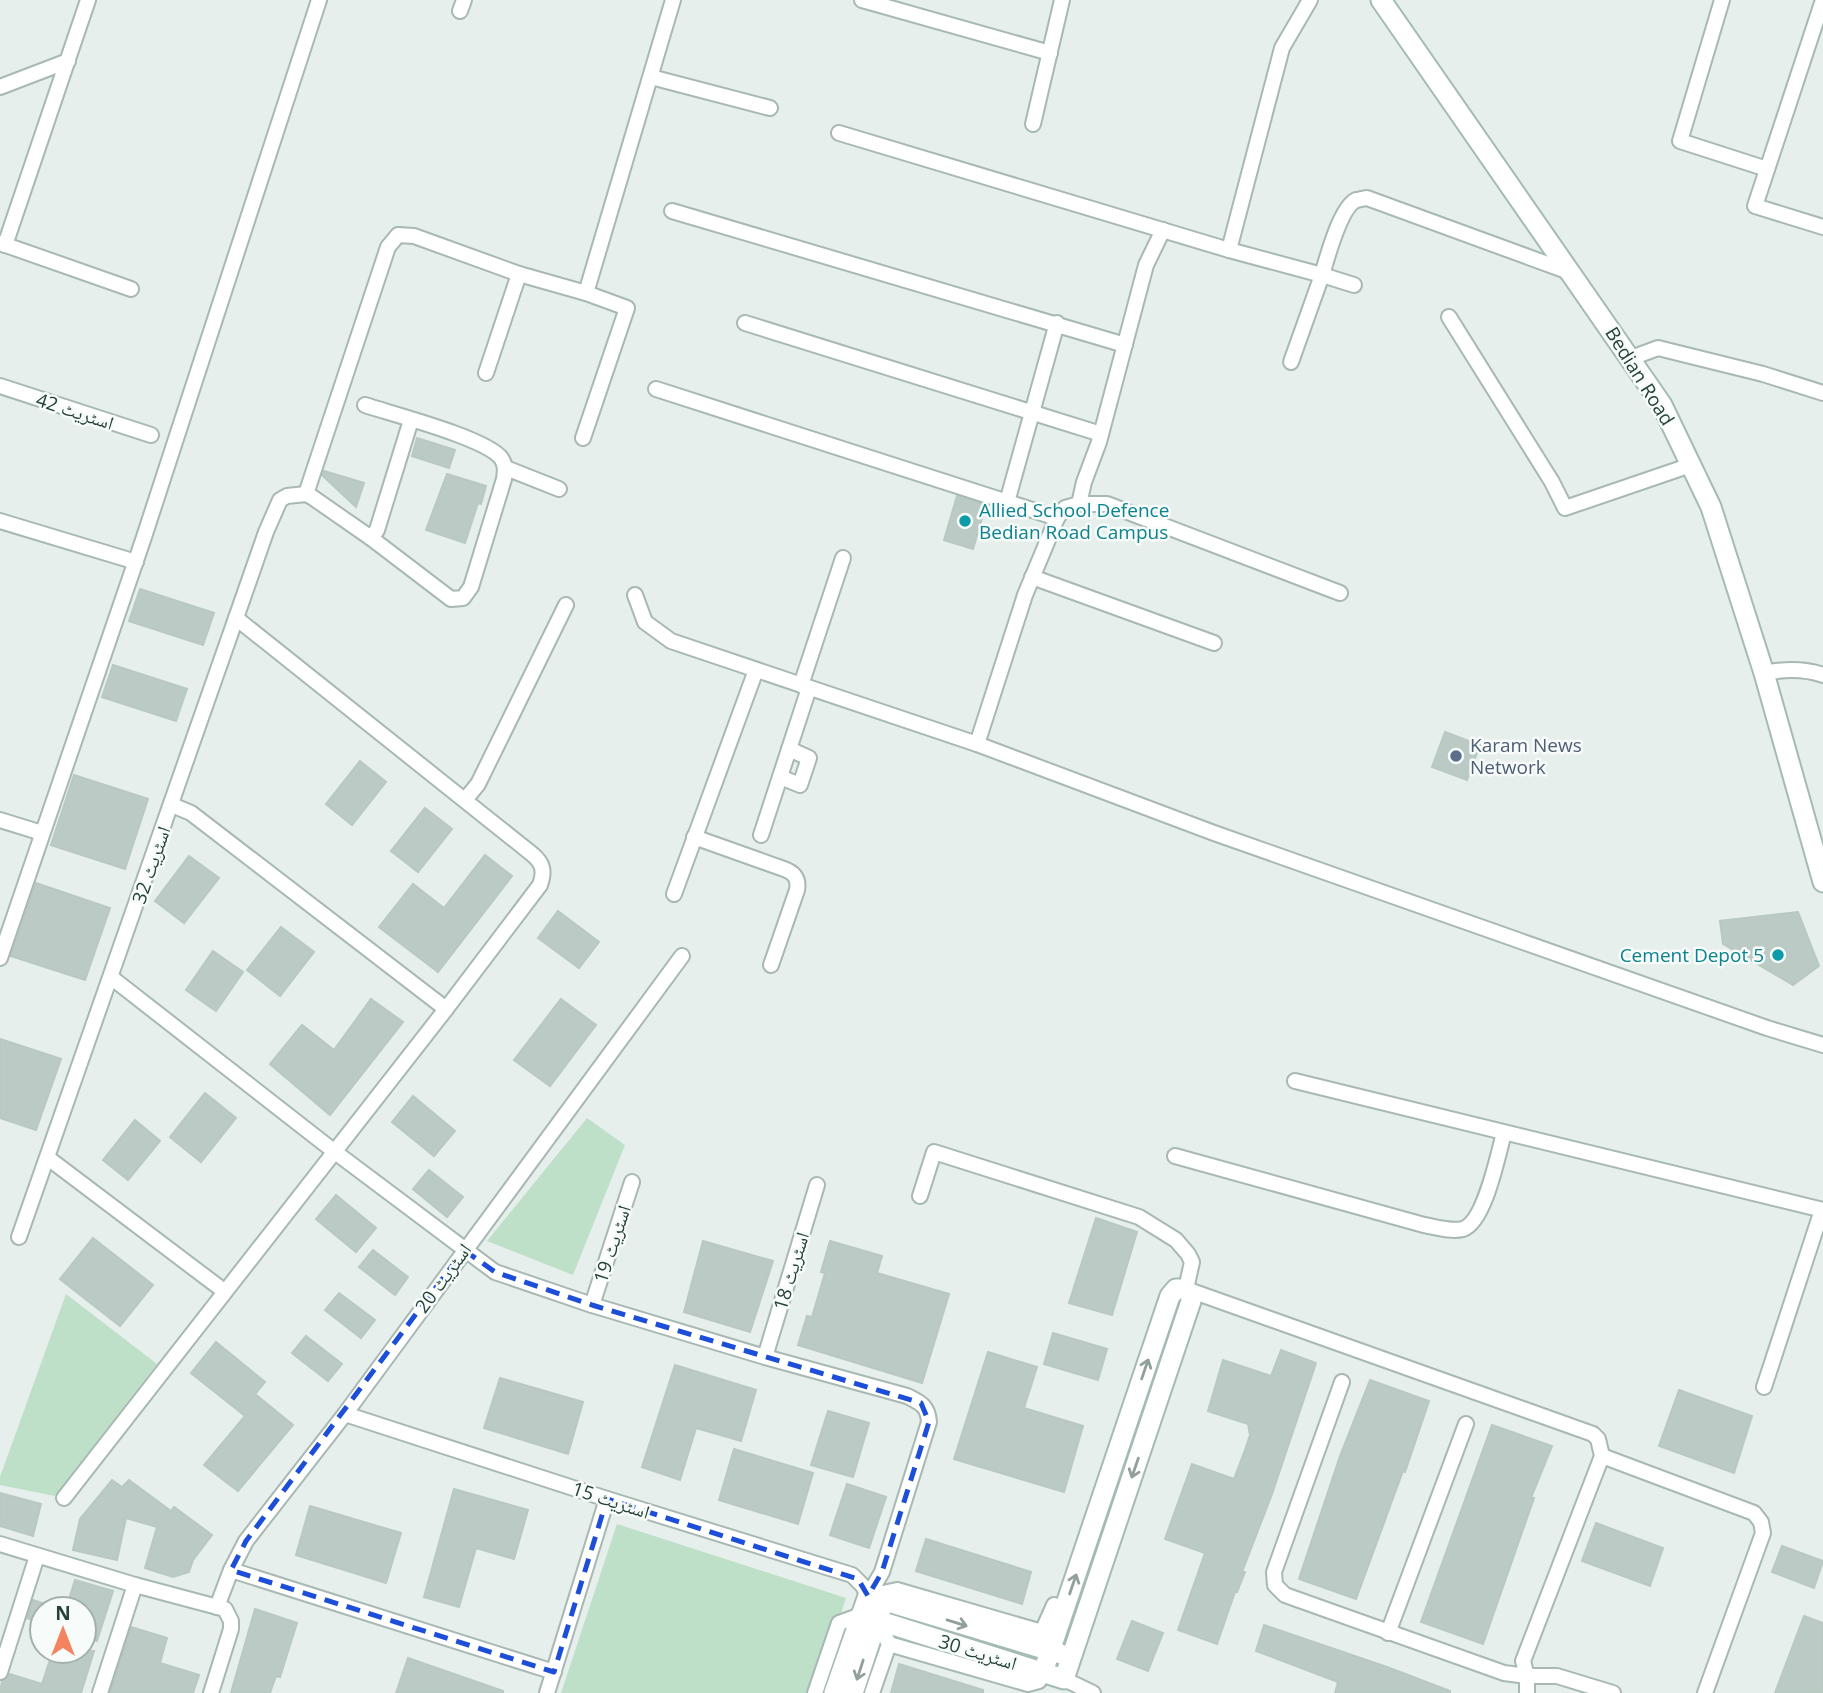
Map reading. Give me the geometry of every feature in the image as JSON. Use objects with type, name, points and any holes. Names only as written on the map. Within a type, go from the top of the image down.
[{"type":"street","points":[[88,0],[3,244],[131,289]]},
{"type":"street","points":[[0,958],[136,562],[319,0]]},
{"type":"street","points":[[586,293],[673,0]]},
{"type":"street","points":[[862,0],[1050,54]]},
{"type":"street","points":[[1033,124],[1062,0]]},
{"type":"street","points":[[1229,250],[1282,48],[1310,0]]},
{"type":"street","name":"Bedian Road","points":[[1381,0],[1662,405],[1711,507],[1764,673],[1823,882]]},
{"type":"street","points":[[1705,0],[1722,3],[1680,141],[1767,169]]},
{"type":"street","points":[[1823,0],[1755,206],[1823,227]]},
{"type":"street","points":[[0,88],[68,61]]},
{"type":"street","points":[[651,77],[770,108]]},
{"type":"street","points":[[839,133],[1353,285]]},
{"type":"street","points":[[1291,362],[1343,216],[1357,200],[1367,198],[1572,273]]},
{"type":"street","points":[[671,211],[1125,345]]},
{"type":"street","points":[[1079,503],[1101,434],[1146,265],[1163,230]]},
{"type":"street","points":[[506,468],[471,587],[463,598],[457,600],[446,596],[371,538],[306,494],[388,247],[398,235],[414,236],[519,274],[627,308],[583,438]]},
{"type":"street","points":[[486,373],[519,274]]},
{"type":"street","points":[[1449,317],[1552,482],[1565,508],[1691,465]]},
{"type":"street","points":[[745,323],[1101,434]]},
{"type":"street","points":[[1007,502],[1057,323]]},
{"type":"street","points":[[1630,358],[1658,348],[1763,374],[1823,393]]},
{"type":"street","name":"اسٹریٹ 42","points":[[0,386],[151,435]]},
{"type":"street","points":[[656,389],[1056,518]]},
{"type":"street","points":[[365,405],[491,449],[501,458],[506,468],[559,489]]},
{"type":"street","points":[[371,538],[377,530],[411,420]]},
{"type":"street","name":"اسٹریٹ 32","points":[[19,1237],[112,978],[266,532],[280,500],[287,496],[306,494]]},
{"type":"street","points":[[977,744],[1032,577],[1056,518],[1065,508],[1079,503],[1107,504],[1340,593]]},
{"type":"street","points":[[0,521],[136,562]]},
{"type":"street","points":[[761,835],[789,749],[843,558]]},
{"type":"street","points":[[1032,577],[1214,643]]},
{"type":"street","points":[[635,595],[645,622],[671,641],[977,744],[1214,833],[1767,1028],[1823,1045]]},
{"type":"street","points":[[465,800],[478,783],[566,605]]},
{"type":"street","points":[[64,1499],[446,1009],[544,875],[539,859],[236,618]]},
{"type":"street","points":[[1764,673],[1783,669],[1823,675]]},
{"type":"street","points":[[674,894],[756,670]]},
{"type":"street","points":[[780,777],[800,785],[809,758],[789,749]]},
{"type":"street","points":[[172,804],[191,813],[446,1009]]},
{"type":"street","points":[[0,820],[42,833]]},
{"type":"street","points":[[694,837],[795,875],[797,890],[771,965]]},
{"type":"street","name":"اسٹریٹ 20","points":[[218,1606],[231,1570],[246,1541],[345,1414],[682,957]]},
{"type":"street","points":[[112,978],[335,1152],[495,1272],[592,1305],[907,1396],[929,1410],[929,1422],[872,1608],[853,1693]]},
{"type":"street","points":[[1295,1080],[1823,1210],[1764,1387]]},
{"type":"street","points":[[1175,1156],[1424,1225],[1452,1230],[1465,1228],[1475,1220],[1482,1208],[1504,1133]]},
{"type":"street","points":[[919,1196],[934,1152],[1139,1217],[1175,1240],[1188,1254],[1191,1266],[1185,1289]]},
{"type":"street","points":[[48,1158],[224,1291]]},
{"type":"street","name":"اسٹریٹ 19","points":[[592,1305],[632,1182]]},
{"type":"street","name":"اسٹریٹ 18","points":[[765,1357],[817,1185]]},
{"type":"street","points":[[872,1693],[889,1644],[1013,1686],[1039,1681],[1170,1296],[1176,1289],[1185,1289],[1593,1434],[1598,1439],[1602,1456],[1524,1661],[1527,1693]]},
{"type":"street","points":[[1064,1679],[1191,1301],[1191,1296],[1185,1289]]},
{"type":"street","points":[[1342,1382],[1274,1572],[1275,1585],[1285,1595],[1504,1673],[1557,1676],[1613,1693]]},
{"type":"street","name":"اسٹریٹ 15","points":[[345,1414],[852,1575],[863,1586],[889,1644]]},
{"type":"street","points":[[1388,1633],[1466,1424]]},
{"type":"street","points":[[1602,1456],[1754,1513],[1762,1521],[1763,1533],[1705,1693]]},
{"type":"street","points":[[547,1693],[607,1499]]},
{"type":"street","points":[[0,1544],[135,1585],[218,1606],[228,1614],[231,1629],[211,1693]]},
{"type":"street","points":[[0,1672],[37,1556]]},
{"type":"street","points":[[231,1570],[554,1672]]},
{"type":"street","points":[[100,1693],[135,1585]]},
{"type":"street","points":[[815,1693],[839,1623],[872,1608],[897,1590],[1042,1632],[1051,1651]]},
{"type":"street","points":[[1042,1632],[1054,1605]]},
{"type":"street","points":[[835,1693],[872,1608]]},
{"type":"street","name":"اسٹریٹ 30","points":[[872,1608],[1071,1657]]},
{"type":"street","name":"اسٹریٹ 30","points":[[872,1608],[1064,1679],[1093,1693]]},
{"type":"highlighted area","points":[[464,1250],[495,1272],[592,1305],[921,1403],[929,1422],[882,1572],[868,1596],[858,1579],[607,1499],[554,1672],[231,1570],[246,1541]]},
{"type":"green space","points":[[587,1118],[625,1145],[573,1275],[487,1241]]},
{"type":"green space","points":[[66,1294],[157,1364],[55,1496],[0,1485],[0,1477]]},
{"type":"green space","points":[[617,1524],[846,1598],[815,1693],[561,1693]]},
{"type":"building","points":[[417,438],[455,450],[449,468],[412,456]]},
{"type":"building","points":[[324,471],[364,483],[356,507],[322,475]]},
{"type":"building","points":[[447,474],[486,486],[465,543],[426,530]]},
{"type":"building","name":"Allied School Defence Bedian Road Campus","points":[[957,496],[986,505],[973,549],[944,540]]},
{"type":"building","points":[[140,589],[214,613],[203,645],[129,621]]},
{"type":"building","points":[[113,665],[187,689],[176,721],[102,697]]},
{"type":"building","name":"Karam News Network","points":[[1445,732],[1480,745],[1467,780],[1432,767]]},
{"type":"building","points":[[360,761],[386,782],[352,825],[326,804]]},
{"type":"building","points":[[74,775],[148,799],[125,869],[51,845]]},
{"type":"building","points":[[425,808],[452,829],[418,872],[391,851]]},
{"type":"building","points":[[485,855],[512,876],[438,972],[379,927],[413,884],[444,908]]},
{"type":"building","points":[[189,856],[219,878],[184,923],[155,901]]},
{"type":"building","points":[[36,883],[110,908],[85,980],[11,956]]},
{"type":"building","points":[[558,911],[599,942],[579,968],[538,938]]},
{"type":"building","name":"Cement Depot 5","points":[[1798,912],[1819,966],[1793,985],[1723,944],[1720,921]]},
{"type":"building","points":[[281,927],[314,952],[280,996],[247,970]]},
{"type":"building","points":[[213,951],[243,972],[216,1011],[186,990]]},
{"type":"building","points":[[371,999],[403,1022],[330,1115],[270,1064],[302,1025],[334,1050]]},
{"type":"building","points":[[561,999],[596,1025],[550,1086],[514,1060]]},
{"type":"building","points":[[0,1039],[61,1059],[36,1130],[0,1118]]},
{"type":"building","points":[[205,1093],[236,1118],[201,1162],[170,1137]]},
{"type":"building","points":[[413,1096],[455,1131],[434,1156],[392,1122]]},
{"type":"building","points":[[135,1120],[160,1141],[128,1180],[103,1160]]},
{"type":"building","points":[[429,1170],[463,1197],[447,1217],[413,1189]]},
{"type":"building","points":[[336,1195],[376,1228],[356,1252],[316,1219]]},
{"type":"building","points":[[1096,1218],[1137,1232],[1112,1315],[1069,1303]]},
{"type":"building","points":[[93,1238],[153,1285],[120,1326],[60,1279]]},
{"type":"building","points":[[703,1241],[773,1261],[750,1332],[684,1312]]},
{"type":"building","points":[[830,1241],[882,1256],[877,1273],[949,1294],[922,1383],[798,1345],[807,1316],[812,1317],[825,1273],[821,1272]]},
{"type":"building","points":[[373,1250],[408,1277],[395,1295],[359,1267]]},
{"type":"building","points":[[339,1293],[375,1320],[361,1338],[325,1310]]},
{"type":"building","points":[[1053,1333],[1107,1349],[1098,1380],[1044,1364]]},
{"type":"building","points":[[306,1336],[342,1364],[328,1381],[292,1353]]},
{"type":"building","points":[[216,1342],[265,1382],[255,1394],[293,1425],[238,1491],[204,1465],[245,1416],[191,1373]]},
{"type":"building","points":[[1281,1350],[1316,1363],[1272,1494],[1242,1572],[1245,1572],[1217,1644],[1178,1630],[1205,1553],[1165,1539],[1192,1464],[1234,1479],[1250,1435],[1248,1424],[1208,1411],[1223,1360],[1271,1376]]},
{"type":"building","points":[[988,1352],[1037,1367],[1024,1408],[1083,1426],[1064,1492],[954,1459]]},
{"type":"building","points":[[675,1365],[756,1390],[741,1441],[696,1428],[680,1480],[642,1467]]},
{"type":"building","points":[[500,1378],[583,1402],[568,1454],[484,1428]]},
{"type":"building","points":[[1370,1380],[1429,1401],[1356,1599],[1299,1579],[1340,1456]]},
{"type":"building","points":[[1679,1390],[1752,1416],[1734,1473],[1659,1446]]},
{"type":"building","points":[[828,1411],[869,1423],[853,1477],[811,1465]]},
{"type":"building","points":[[1492,1425],[1552,1446],[1531,1498],[1534,1498],[1483,1644],[1421,1622]]},
{"type":"building","points":[[734,1449],[813,1473],[798,1524],[719,1500]]},
{"type":"building","points":[[112,1480],[122,1487],[129,1480],[171,1511],[174,1507],[212,1535],[193,1560],[189,1572],[173,1577],[145,1568],[157,1527],[126,1518],[117,1560],[73,1550],[80,1519]]},
{"type":"building","points":[[847,1484],[886,1497],[869,1548],[830,1535]]},
{"type":"building","points":[[454,1489],[528,1510],[514,1559],[476,1548],[459,1607],[424,1597]]},
{"type":"building","points":[[0,1493],[41,1504],[33,1536],[0,1526]]},
{"type":"building","points":[[310,1506],[401,1533],[386,1583],[296,1555]]},
{"type":"building","points":[[1596,1523],[1663,1548],[1650,1586],[1582,1561]]},
{"type":"building","points":[[926,1539],[1031,1572],[1022,1604],[916,1571]]},
{"type":"building","points":[[1782,1546],[1823,1561],[1814,1588],[1772,1572]]},
{"type":"building","points":[[75,1580],[113,1591],[98,1638],[98,1595],[70,1595]]},
{"type":"building","points":[[255,1609],[297,1623],[280,1677],[276,1676],[270,1693],[231,1693]]},
{"type":"building","points":[[1804,1616],[1823,1623],[1823,1693],[1775,1693]]},
{"type":"building","points":[[1132,1621],[1163,1633],[1148,1671],[1117,1659]]},
{"type":"building","points":[[1264,1625],[1387,1667],[1450,1693],[1335,1693],[1338,1682],[1256,1651]]},
{"type":"building","points":[[131,1627],[167,1638],[160,1663],[199,1675],[193,1693],[110,1693],[124,1650],[130,1651],[124,1649]]},
{"type":"building","points":[[408,1658],[503,1691],[503,1693],[396,1693]]},
{"type":"building","points":[[899,1664],[983,1690],[983,1693],[891,1693]]},
{"type":"building","points":[[48,1665],[90,1665],[81,1693],[0,1693],[2,1681],[10,1674],[42,1684]]},
{"type":"place","name":"Allied School Defence Bedian Road Campus","points":[[965,521]]},
{"type":"place","name":"Karam News Network","points":[[1456,756]]},
{"type":"place","name":"Cement Depot 5","points":[[1778,955]]}]
